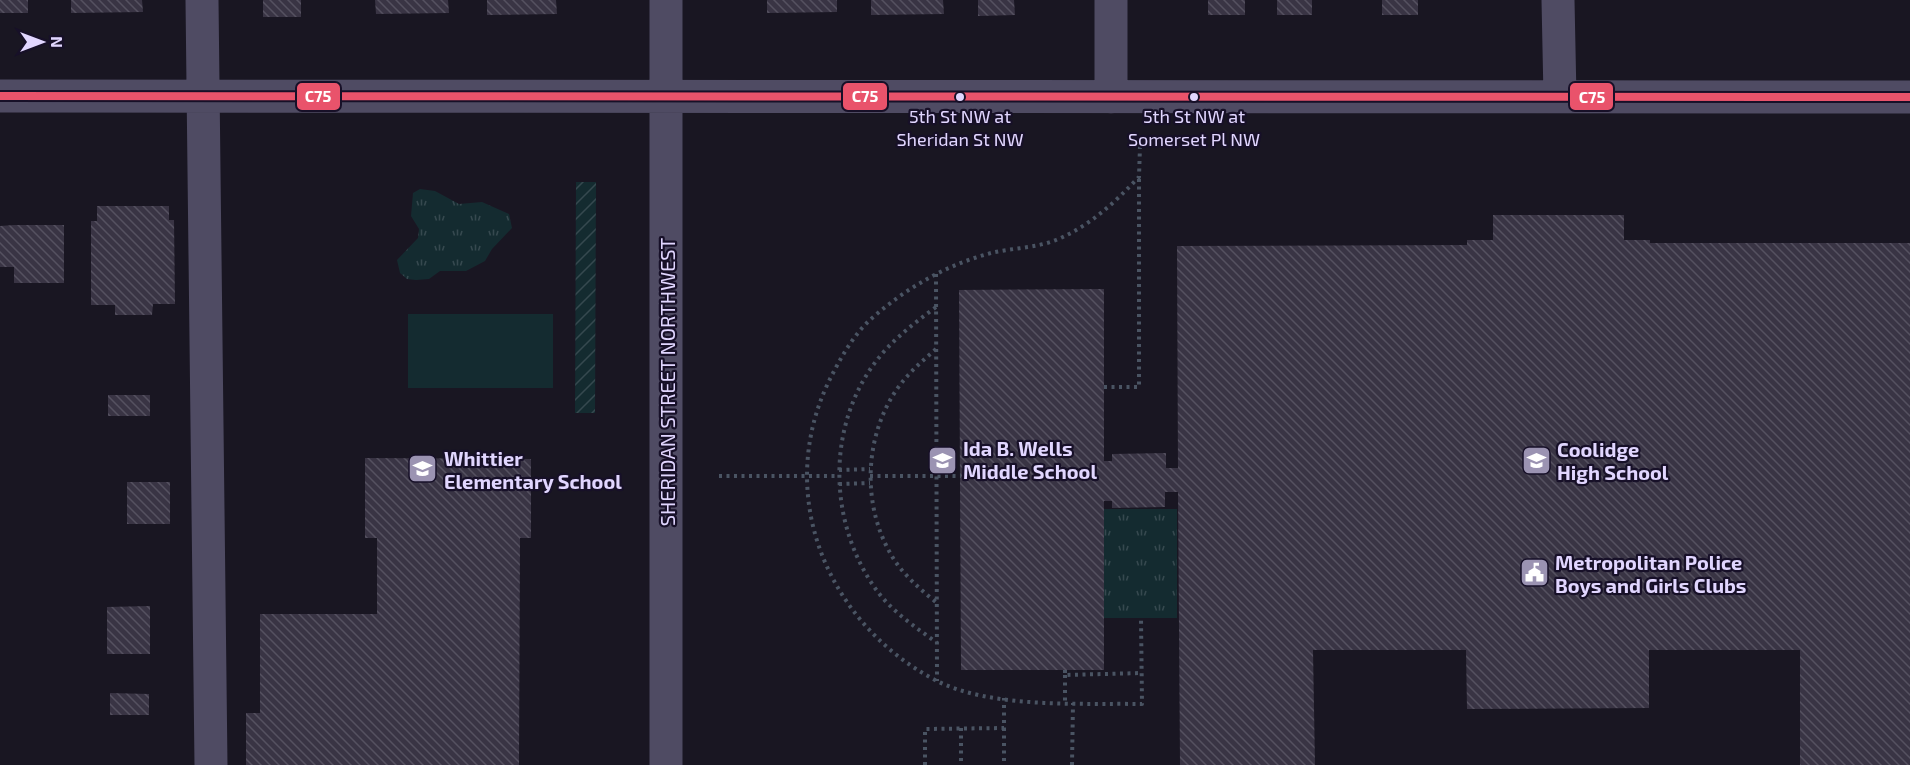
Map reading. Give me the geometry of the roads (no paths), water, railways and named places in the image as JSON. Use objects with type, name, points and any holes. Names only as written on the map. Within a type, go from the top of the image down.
[{"type":"street","points":[[202,0],[211,765]]},
{"type":"street","name":"SHERIDAN STREET NORTHWEST","points":[[666,0],[666,765]]},
{"type":"street","points":[[1111,0],[1111,97]]},
{"type":"street","points":[[1558,0],[1560,97]]},
{"type":"street","points":[[0,96],[1910,97]]},
{"type":"place","name":"5th St NW at Sheridan St NW","points":[[960,97]]},
{"type":"place","name":"5th St NW at Somerset Pl NW","points":[[1194,97]]},
{"type":"place","name":"Ida B. Wells Middle School","points":[[942,460]]},
{"type":"place","name":"Coolidge High School","points":[[1536,461]]},
{"type":"place","name":"Whittier Elementary School","points":[[423,469]]},
{"type":"place","name":"Metropolitan Police Boys and Girls Clubs","points":[[1534,573]]}]
